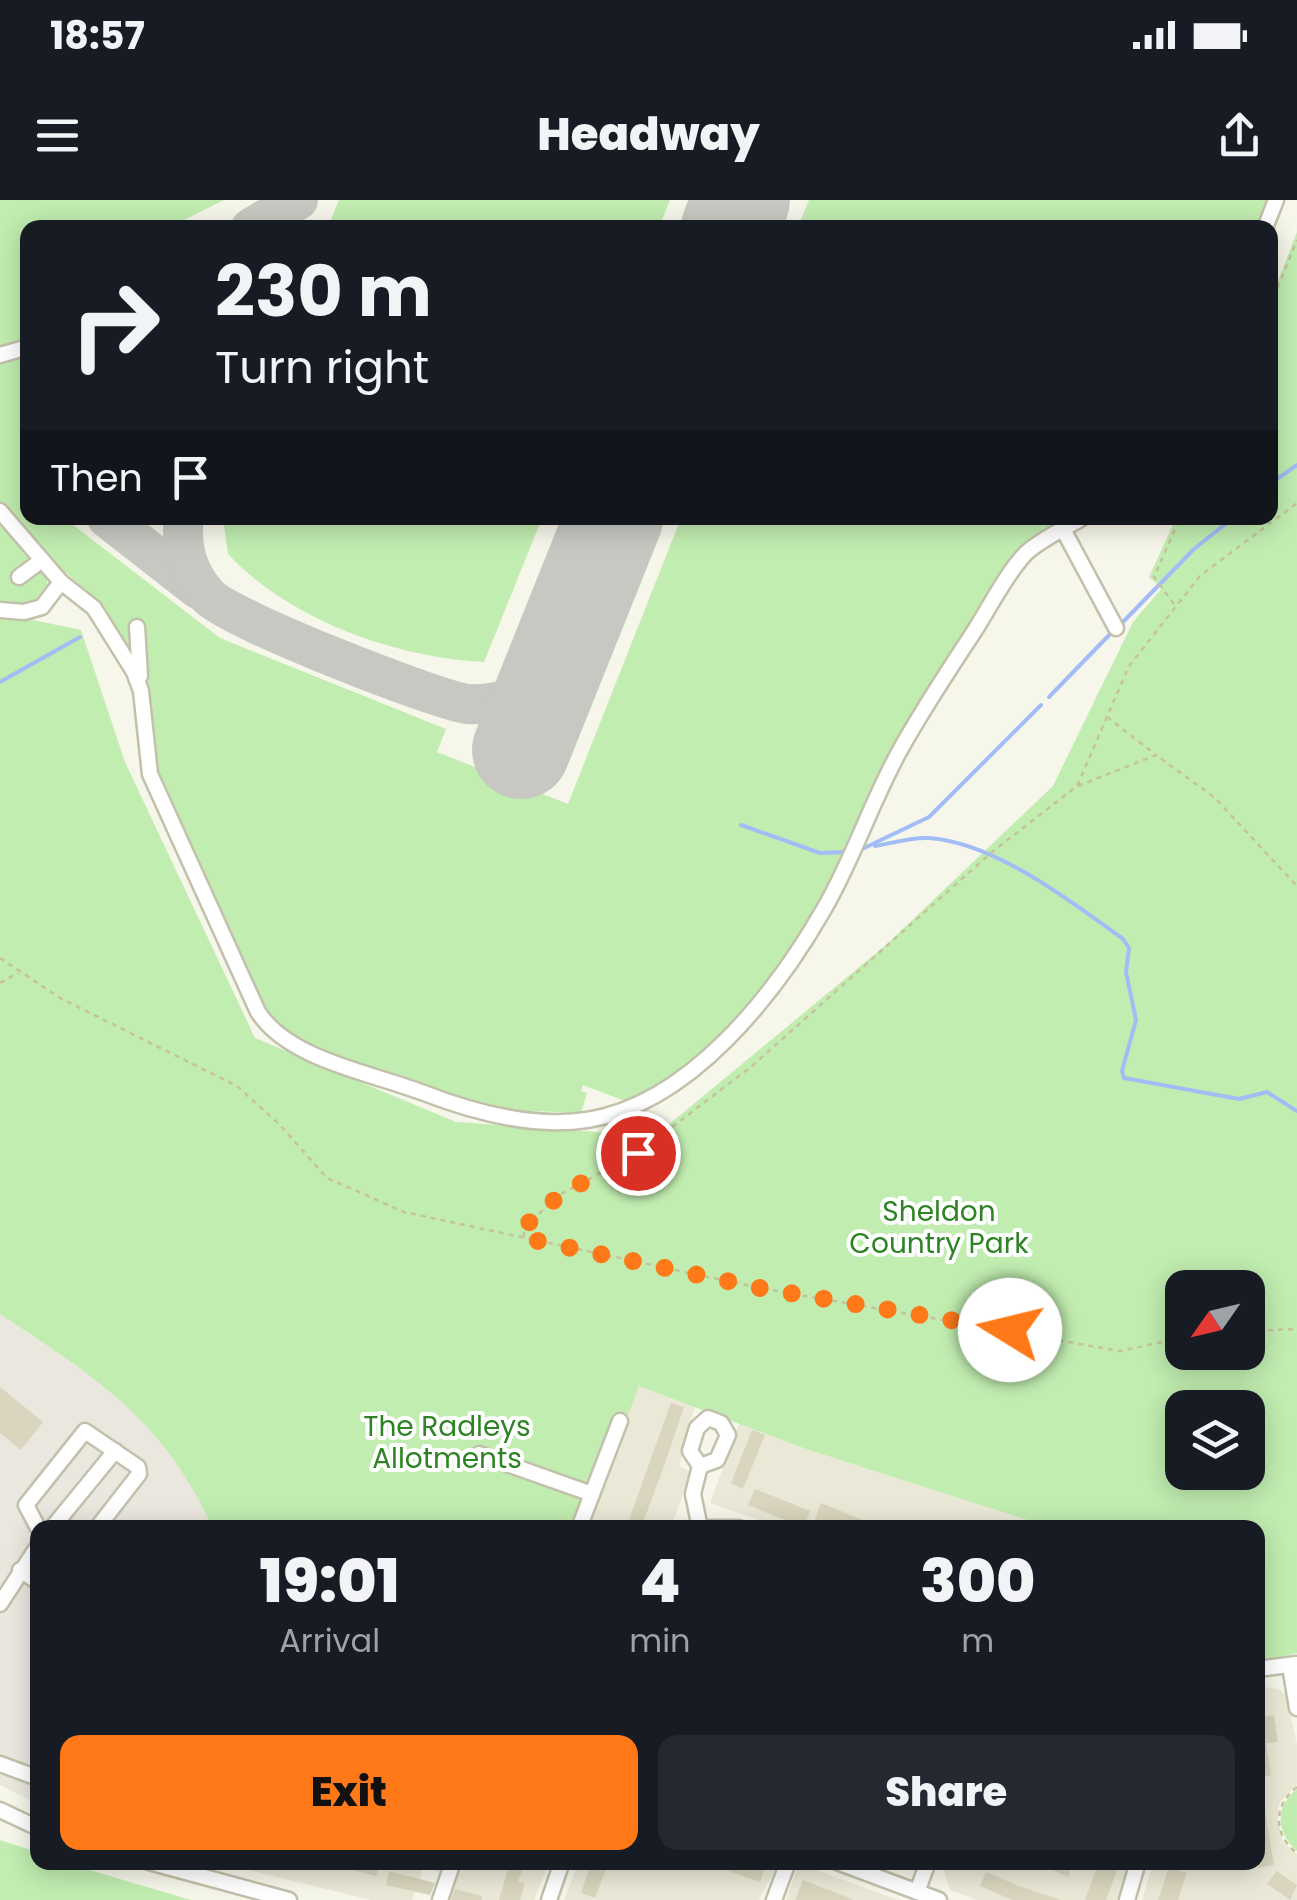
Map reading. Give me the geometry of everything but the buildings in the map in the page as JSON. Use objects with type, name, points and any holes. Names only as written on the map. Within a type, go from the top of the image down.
[{"type":"street","points":[[0,511],[61,582],[94,608],[124,653],[141,691]]},
{"type":"street","points":[[137,627],[150,774],[266,1024],[285,1042],[304,1050],[472,1110],[580,1121],[612,1113],[660,1089],[712,1053],[750,1018],[798,953],[899,753],[1003,585],[1027,553],[1072,525]]},
{"type":"street","points":[[1064,531],[1116,628]]},
{"type":"street","points":[[19,576],[42,560]]},
{"type":"street","points":[[0,610],[24,612],[42,607],[61,582]]},
{"type":"street","points":[[583,1520],[620,1421]]},
{"type":"street","points":[[34,1520],[26,1504],[85,1431],[138,1467],[140,1474],[103,1520]]},
{"type":"street","points":[[59,1520],[115,1451]]},
{"type":"street","points":[[479,1454],[592,1494]]},
{"type":"street","points":[[700,1466],[693,1494],[701,1520]]},
{"type":"street","points":[[0,1604],[30,1557]]},
{"type":"street","points":[[20,1570],[30,1577]]},
{"type":"street","points":[[1265,1668],[1293,1665],[1297,1708]]},
{"type":"street","points":[[0,1764],[30,1775]]},
{"type":"street","points":[[0,1810],[30,1824]]},
{"type":"street","points":[[178,1870],[289,1900]]},
{"type":"street","points":[[440,1900],[450,1870]]},
{"type":"street","points":[[549,1900],[559,1870]]},
{"type":"street","points":[[774,1900],[785,1870]]},
{"type":"street","points":[[858,1870],[939,1900]]},
{"type":"street","points":[[917,1892],[925,1870]]},
{"type":"street","points":[[1127,1900],[1136,1870]]},
{"type":"path","points":[[1278,286],[1297,240]]},
{"type":"path","points":[[1176,606],[1154,577],[1177,525]]},
{"type":"path","points":[[1076,786],[1129,666],[1200,576],[1267,525]]},
{"type":"path","points":[[1107,717],[1214,797],[1297,886]]},
{"type":"path","points":[[524,1238],[524,1227],[561,1194],[638,1153],[752,1066],[978,869],[992,852],[1076,786],[1156,755]]},
{"type":"path","points":[[0,958],[60,998],[236,1086],[280,1124],[314,1167],[342,1187],[404,1212],[760,1288],[1120,1351],[1165,1342]]},
{"type":"path","points":[[0,984],[20,972]]},
{"type":"path","points":[[1265,1331],[1297,1329]]},
{"type":"path","points":[[1297,1787],[1282,1804],[1278,1816],[1284,1841],[1297,1853]]},
{"type":"shaded area","points":[[0,1314],[94,1378],[143,1418],[188,1475],[208,1518],[30,1520],[30,1800],[0,1785]]},
{"type":"shaded area","points":[[638,1386],[695,1406],[679,1466],[691,1472],[674,1520],[589,1520]]},
{"type":"shaded area","points":[[740,1422],[809,1450],[1029,1520],[758,1520],[710,1503]]},
{"type":"shaded area","points":[[1265,1687],[1279,1689],[1287,1697],[1297,1745],[1297,1784],[1280,1802],[1277,1816],[1283,1842],[1297,1854],[1297,1900],[1142,1900],[1151,1870],[1265,1870]]},
{"type":"shaded area","points":[[249,1870],[422,1870],[412,1900],[371,1900]]},
{"type":"shaded area","points":[[433,1870],[546,1870],[534,1900],[445,1900],[452,1874]]},
{"type":"shaded area","points":[[576,1870],[775,1870],[759,1900],[564,1900]]},
{"type":"shaded area","points":[[797,1870],[816,1870],[898,1900],[786,1900]]},
{"type":"shaded area","points":[[944,1870],[1128,1870],[1117,1900],[977,1900],[950,1890]]},
{"type":"green space","points":[[0,200],[224,200],[184,220],[20,220],[20,343],[0,350]]},
{"type":"green space","points":[[339,200],[670,200],[662,220],[331,220]]},
{"type":"green space","points":[[809,200],[1268,200],[1260,220],[801,220]]},
{"type":"green space","name":"Sheldon Country Park","points":[[1297,232],[1297,1653],[1265,1660],[1265,1520],[1028,1520],[809,1450],[639,1386],[605,1476],[588,1484],[574,1520],[207,1520],[189,1482],[145,1424],[93,1378],[0,1314],[0,613],[81,630],[125,762],[255,1038],[456,1122],[655,1136],[887,944],[1053,786],[1133,622],[1162,588],[1149,577],[1173,525],[1278,525],[1278,281]]},
{"type":"green space","points":[[20,355],[20,525],[73,525],[220,638],[446,729],[437,752],[568,804],[678,525],[1059,525],[1029,545],[855,833],[817,912],[753,1007],[694,1061],[633,1100],[625,1101],[583,1085],[581,1091],[587,1093],[581,1113],[486,1109],[308,1048],[264,1015],[188,849],[176,810],[156,777],[143,678],[92,596],[29,539],[0,501],[0,364]]},
{"type":"green space","points":[[0,518],[46,576],[51,604],[0,605]]},
{"type":"green space","points":[[224,525],[539,525],[484,662],[415,653],[346,631],[281,598],[228,554]]},
{"type":"green space","points":[[1297,1789],[1297,1851],[1285,1836],[1281,1820],[1284,1804]]},
{"type":"green space","points":[[0,1840],[30,1850],[30,1870],[90,1870],[191,1900],[0,1900]]},
{"type":"waterway","points":[[1278,478],[1297,465]]},
{"type":"waterway","points":[[1121,624],[1194,549],[1224,525]]},
{"type":"waterway","points":[[1049,697],[1114,630]]},
{"type":"waterway","points":[[0,682],[80,637]]},
{"type":"waterway","points":[[860,850],[929,817],[1041,705]]},
{"type":"waterway","points":[[741,825],[820,853],[846,852]]},
{"type":"waterway","points":[[875,846],[929,838],[980,851],[1031,876],[1123,939],[1129,948],[1126,972],[1136,1020],[1122,1071],[1124,1078],[1239,1099],[1267,1092],[1297,1111]]},
{"type":"taxiway","points":[[264,220],[298,200]]},
{"type":"taxiway","points":[[116,525],[198,589]]},
{"type":"taxiway","points":[[184,525],[187,560],[208,596],[252,622],[414,688],[467,704],[492,703],[526,691],[555,666]]},
{"type":"runway","points":[[733,220],[741,200]]},
{"type":"runway","points":[[521,750],[611,525]]},
{"type":"route","points":[[638,1153],[561,1194],[524,1227],[524,1238],[760,1288],[1010,1330]]},
{"type":"park label","name":"The Radleys Allotments","points":[[447,1442]]}]
